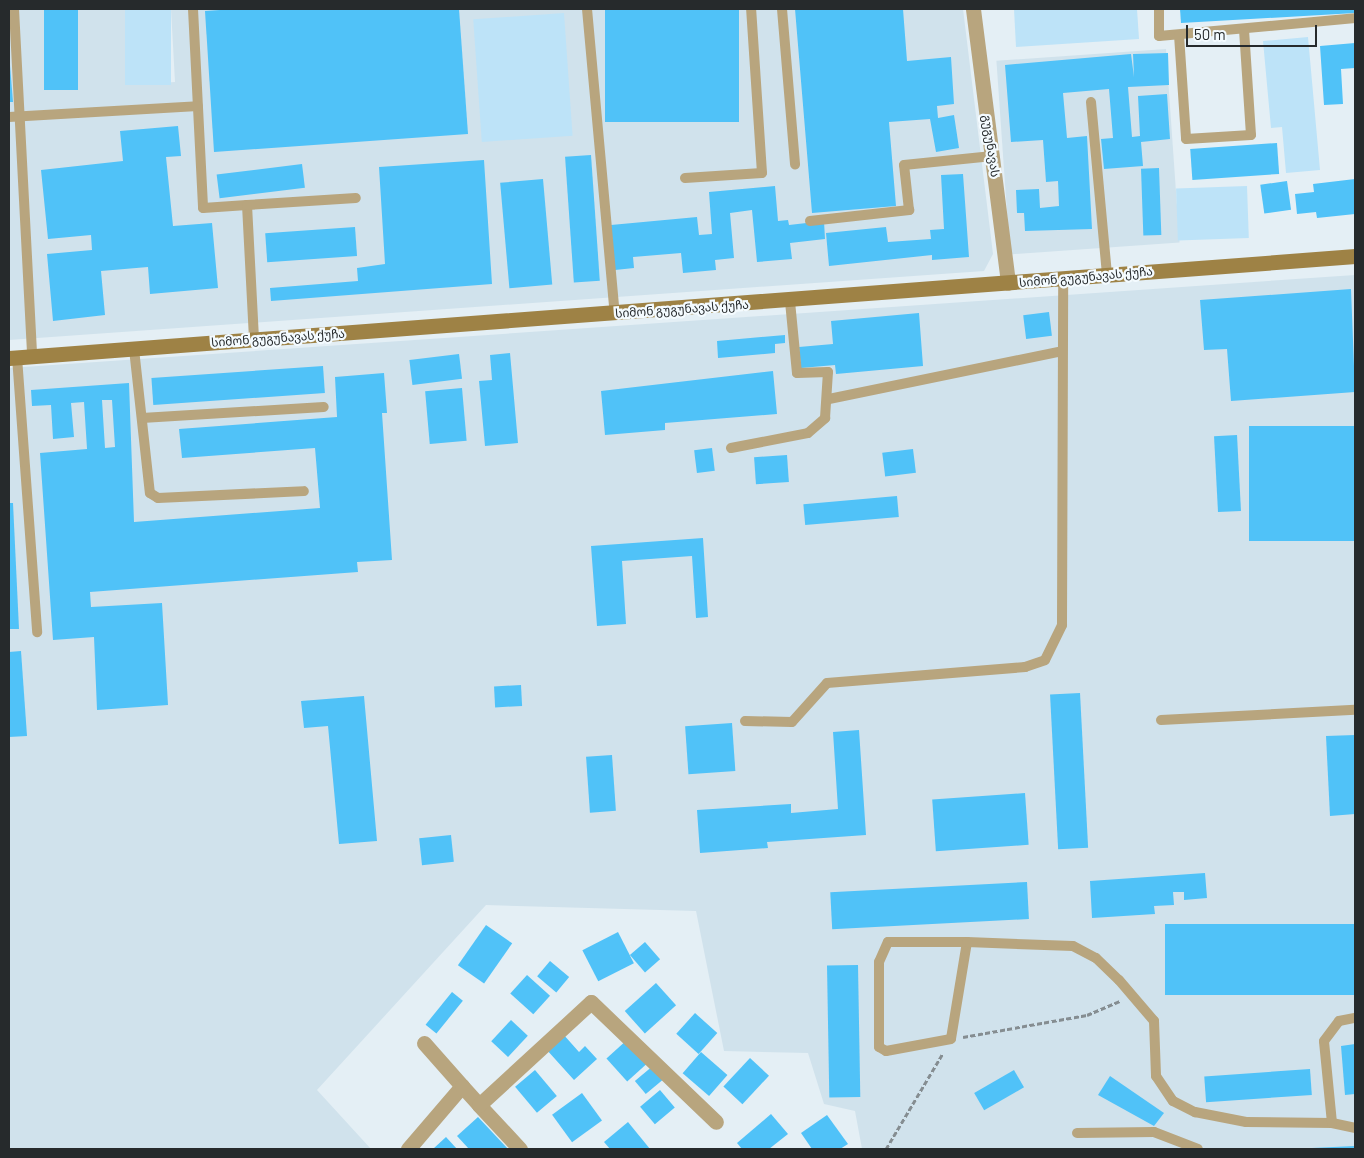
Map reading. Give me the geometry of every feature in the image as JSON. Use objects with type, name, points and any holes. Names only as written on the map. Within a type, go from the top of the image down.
[{"type":"main road","name":"სიმონ გუგუნავას ქუჩა","points":[[13,358],[790,301],[1355,256]]},
{"type":"street","name":"გუგუნავას","points":[[973,9],[1008,284]]},
{"type":"street","points":[[479,1105],[591,1002],[716,1122]]},
{"type":"street","points":[[424,1043],[520,1149]]},
{"type":"street","points":[[408,1149],[462,1086]]},
{"type":"lane","points":[[14,9],[14,117],[32,356]]},
{"type":"lane","points":[[193,9],[203,208],[356,198]]},
{"type":"lane","points":[[587,9],[615,314]]},
{"type":"lane","points":[[685,178],[762,173],[751,9]]},
{"type":"lane","points":[[782,9],[795,164]]},
{"type":"lane","points":[[1159,9],[1159,36],[1355,18]]},
{"type":"lane","points":[[1179,35],[1186,139],[1251,134],[1244,29]]},
{"type":"lane","points":[[1091,102],[1107,276]]},
{"type":"lane","points":[[14,117],[198,106]]},
{"type":"lane","points":[[810,221],[909,210],[904,165],[993,156]]},
{"type":"lane","points":[[247,205],[254,340]]},
{"type":"lane","points":[[745,721],[792,722],[827,683],[1025,667],[1044,660],[1062,625],[1063,279]]},
{"type":"lane","points":[[731,448],[808,433],[825,418],[829,399],[828,372],[797,373],[790,301]]},
{"type":"lane","points":[[134,349],[147,483],[158,498],[304,491]]},
{"type":"lane","points":[[829,399],[1062,351]]},
{"type":"lane","points":[[13,358],[37,632]]},
{"type":"lane","points":[[142,418],[324,407]]},
{"type":"lane","points":[[1161,720],[1355,710]]},
{"type":"lane","points":[[966,942],[951,1039],[886,1051],[879,1047],[879,962],[888,942],[966,942],[1072,946],[1096,958],[1135,995],[1154,1021],[1156,1076],[1172,1100],[1195,1112],[1246,1122],[1332,1123],[1355,1128]]},
{"type":"lane","points":[[1332,1123],[1324,1041],[1339,1021],[1355,1018]]},
{"type":"lane","points":[[1077,1133],[1154,1132],[1198,1149]]},
{"type":"path","points":[[886,1149],[951,1039],[1087,1015],[1135,995]]},
{"type":"shaded area","points":[[9,9],[125,9],[129,85],[175,82],[171,9],[963,9],[993,254],[984,271],[9,340]]},
{"type":"shaded area","points":[[125,9],[171,9],[171,85],[125,85]]},
{"type":"shaded area","points":[[1014,9],[1137,9],[1139,39],[1016,47]]},
{"type":"shaded area","points":[[564,13],[573,136],[482,142],[473,19]]},
{"type":"shaded area","points":[[1308,37],[1320,170],[1286,173],[1282,127],[1271,128],[1263,41]]},
{"type":"shaded area","points":[[1166,49],[1180,243],[1010,254],[996,61]]},
{"type":"shaded area","points":[[1247,186],[1249,238],[1178,240],[1176,188]]},
{"type":"shaded area","points":[[1355,275],[1355,1149],[862,1149],[855,1111],[824,1104],[808,1053],[724,1051],[696,911],[486,905],[317,1090],[371,1149],[9,1149],[9,368]]},
{"type":"building","points":[[44,9],[78,9],[78,90],[44,90]]},
{"type":"building","points":[[235,9],[459,9],[468,134],[214,152],[205,11]]},
{"type":"building","points":[[605,9],[739,9],[739,122],[605,122]]},
{"type":"building","points":[[795,9],[903,9],[907,61],[951,57],[954,104],[937,106],[938,118],[954,115],[959,148],[936,152],[930,119],[889,122],[896,206],[812,213]]},
{"type":"building","points":[[1180,9],[1355,9],[1355,13],[1181,23]]},
{"type":"building","points":[[1355,43],[1355,68],[1341,69],[1343,104],[1324,105],[1320,46]]},
{"type":"building","points":[[9,53],[13,102],[9,102]]},
{"type":"building","points":[[1168,53],[1169,85],[1128,87],[1132,137],[1140,136],[1138,96],[1167,94],[1170,139],[1141,142],[1143,166],[1104,169],[1101,139],[1113,138],[1109,89],[1063,93],[1067,138],[1087,136],[1092,229],[1025,231],[1024,213],[1017,213],[1016,190],[1039,189],[1040,208],[1059,206],[1058,181],[1046,182],[1043,140],[1011,142],[1005,65],[1131,54],[1134,77],[1133,54]]},
{"type":"building","points":[[178,126],[181,156],[166,157],[173,226],[212,223],[218,288],[150,294],[148,267],[101,271],[105,315],[53,321],[47,254],[92,250],[91,235],[48,239],[41,170],[123,161],[120,131]]},
{"type":"building","points":[[1277,143],[1279,174],[1192,180],[1190,149]]},
{"type":"building","points":[[591,155],[600,281],[574,283],[565,157]]},
{"type":"building","points":[[484,160],[492,284],[271,301],[270,288],[358,281],[357,268],[385,264],[379,167]]},
{"type":"building","points":[[302,164],[305,188],[220,198],[217,174]]},
{"type":"building","points":[[1159,168],[1161,235],[1143,236],[1141,169]]},
{"type":"building","points":[[963,174],[969,257],[932,260],[932,255],[829,266],[826,233],[886,227],[888,242],[931,239],[930,230],[944,229],[941,175]]},
{"type":"building","points":[[543,179],[552,285],[509,288],[500,183]]},
{"type":"building","points":[[1355,179],[1355,214],[1317,218],[1316,212],[1297,214],[1295,194],[1314,192],[1313,184]]},
{"type":"building","points":[[1287,181],[1291,210],[1264,213],[1260,185]]},
{"type":"building","points":[[775,186],[778,221],[788,220],[789,225],[824,221],[825,239],[790,243],[792,259],[757,262],[752,210],[730,213],[734,258],[715,260],[716,270],[683,273],[681,253],[633,257],[634,268],[615,270],[611,225],[697,217],[699,235],[712,234],[709,192]]},
{"type":"building","points":[[355,227],[357,256],[267,262],[265,233]]},
{"type":"building","points":[[1351,289],[1355,392],[1231,401],[1227,349],[1204,350],[1200,300]]},
{"type":"building","points":[[1049,312],[1052,336],[1026,339],[1023,315]]},
{"type":"building","points":[[919,313],[923,366],[836,374],[835,365],[801,368],[799,347],[833,344],[831,321]]},
{"type":"building","points":[[785,335],[785,343],[775,344],[775,353],[718,358],[717,341]]},
{"type":"building","points":[[510,353],[518,443],[485,446],[479,381],[492,380],[490,355]]},
{"type":"building","points":[[459,354],[462,379],[412,385],[409,360]]},
{"type":"building","points":[[323,366],[325,393],[153,405],[151,378]]},
{"type":"building","points":[[773,371],[777,414],[665,423],[665,430],[605,435],[601,391]]},
{"type":"building","points":[[384,373],[387,413],[382,413],[392,560],[357,562],[358,572],[90,592],[91,607],[162,603],[168,705],[97,710],[94,637],[53,640],[40,453],[87,449],[84,402],[71,403],[74,437],[53,439],[51,405],[32,406],[31,390],[129,383],[134,522],[320,508],[315,448],[182,458],[179,429],[337,417],[335,377]],"holes":[[[102,400],[112,400],[115,447],[105,448]]]},
{"type":"building","points":[[462,388],[467,441],[430,444],[425,391]]},
{"type":"building","points":[[1249,426],[1355,426],[1355,541],[1249,541]]},
{"type":"building","points":[[1237,435],[1241,511],[1218,512],[1214,436]]},
{"type":"building","points":[[712,448],[715,471],[697,473],[694,450]]},
{"type":"building","points":[[913,449],[916,473],[885,477],[882,453]]},
{"type":"building","points":[[787,455],[789,482],[756,484],[754,457]]},
{"type":"building","points":[[897,496],[899,517],[805,525],[803,504]]},
{"type":"building","points":[[9,503],[13,503],[19,629],[9,629]]},
{"type":"building","points":[[703,538],[708,617],[696,618],[692,556],[622,561],[626,624],[597,626],[591,546]]},
{"type":"building","points":[[21,651],[27,736],[9,737],[9,652]]},
{"type":"building","points":[[521,685],[522,706],[495,707],[494,686]]},
{"type":"building","points":[[1080,693],[1088,848],[1058,849],[1050,695]]},
{"type":"building","points":[[364,696],[377,841],[339,844],[328,726],[304,728],[301,701]]},
{"type":"building","points":[[732,723],[735,771],[688,774],[685,726]]},
{"type":"building","points":[[859,730],[866,835],[767,842],[768,848],[700,853],[697,810],[791,804],[791,813],[838,809],[833,732]]},
{"type":"building","points":[[1355,735],[1355,814],[1330,816],[1326,736]]},
{"type":"building","points":[[612,755],[616,811],[590,813],[586,757]]},
{"type":"building","points":[[1025,793],[1029,845],[936,851],[932,799]]},
{"type":"building","points":[[451,835],[454,862],[422,865],[419,838]]},
{"type":"building","points":[[1205,873],[1207,898],[1184,900],[1184,892],[1173,892],[1174,905],[1154,906],[1155,914],[1092,918],[1090,881]]},
{"type":"building","points":[[1027,882],[1029,919],[832,929],[830,892]]},
{"type":"building","points":[[1165,924],[1355,924],[1355,995],[1165,995]]},
{"type":"building","points":[[486,925],[512,943],[484,983],[458,965]]},
{"type":"building","points":[[618,932],[634,963],[598,981],[582,950]]},
{"type":"building","points":[[645,942],[660,959],[645,972],[630,955]]},
{"type":"building","points":[[550,961],[569,977],[556,992],[537,976]]},
{"type":"building","points":[[858,965],[860,1097],[829,1098],[827,966]]},
{"type":"building","points":[[527,975],[550,996],[533,1014],[510,994]]},
{"type":"building","points":[[656,983],[676,1005],[645,1033],[625,1011]]},
{"type":"building","points":[[452,992],[463,1001],[436,1033],[426,1025]]},
{"type":"building","points":[[695,1013],[717,1033],[699,1054],[676,1034]]},
{"type":"building","points":[[511,1020],[528,1036],[508,1057],[491,1041]]},
{"type":"building","points":[[563,1034],[579,1052],[585,1046],[597,1059],[574,1080],[546,1049]]},
{"type":"building","points":[[628,1039],[649,1062],[627,1081],[606,1058]]},
{"type":"building","points":[[1355,1044],[1355,1094],[1345,1095],[1341,1046]]},
{"type":"building","points":[[701,1052],[727,1075],[709,1096],[683,1073]]},
{"type":"building","points":[[750,1058],[769,1076],[742,1104],[723,1087]]},
{"type":"building","points":[[654,1065],[665,1078],[646,1094],[635,1081]]},
{"type":"building","points":[[1310,1069],[1312,1095],[1206,1102],[1204,1076]]},
{"type":"building","points":[[535,1070],[557,1096],[537,1113],[515,1087]]},
{"type":"building","points":[[1014,1070],[1024,1087],[984,1110],[974,1093]]},
{"type":"building","points":[[1110,1076],[1164,1113],[1154,1126],[1098,1095]]},
{"type":"building","points":[[660,1090],[675,1108],[655,1124],[640,1107]]},
{"type":"building","points":[[582,1093],[602,1121],[572,1142],[552,1115]]},
{"type":"building","points":[[771,1114],[788,1134],[769,1149],[742,1149],[737,1143]]},
{"type":"building","points":[[827,1115],[848,1144],[840,1149],[812,1149],[801,1133]]},
{"type":"building","points":[[478,1117],[508,1149],[469,1149],[457,1136]]},
{"type":"building","points":[[628,1122],[650,1149],[610,1149],[604,1142]]},
{"type":"building","points":[[446,1137],[457,1149],[433,1149]]},
{"type":"building","points":[[1355,1146],[1355,1149],[1312,1149],[1312,1148]]}]
